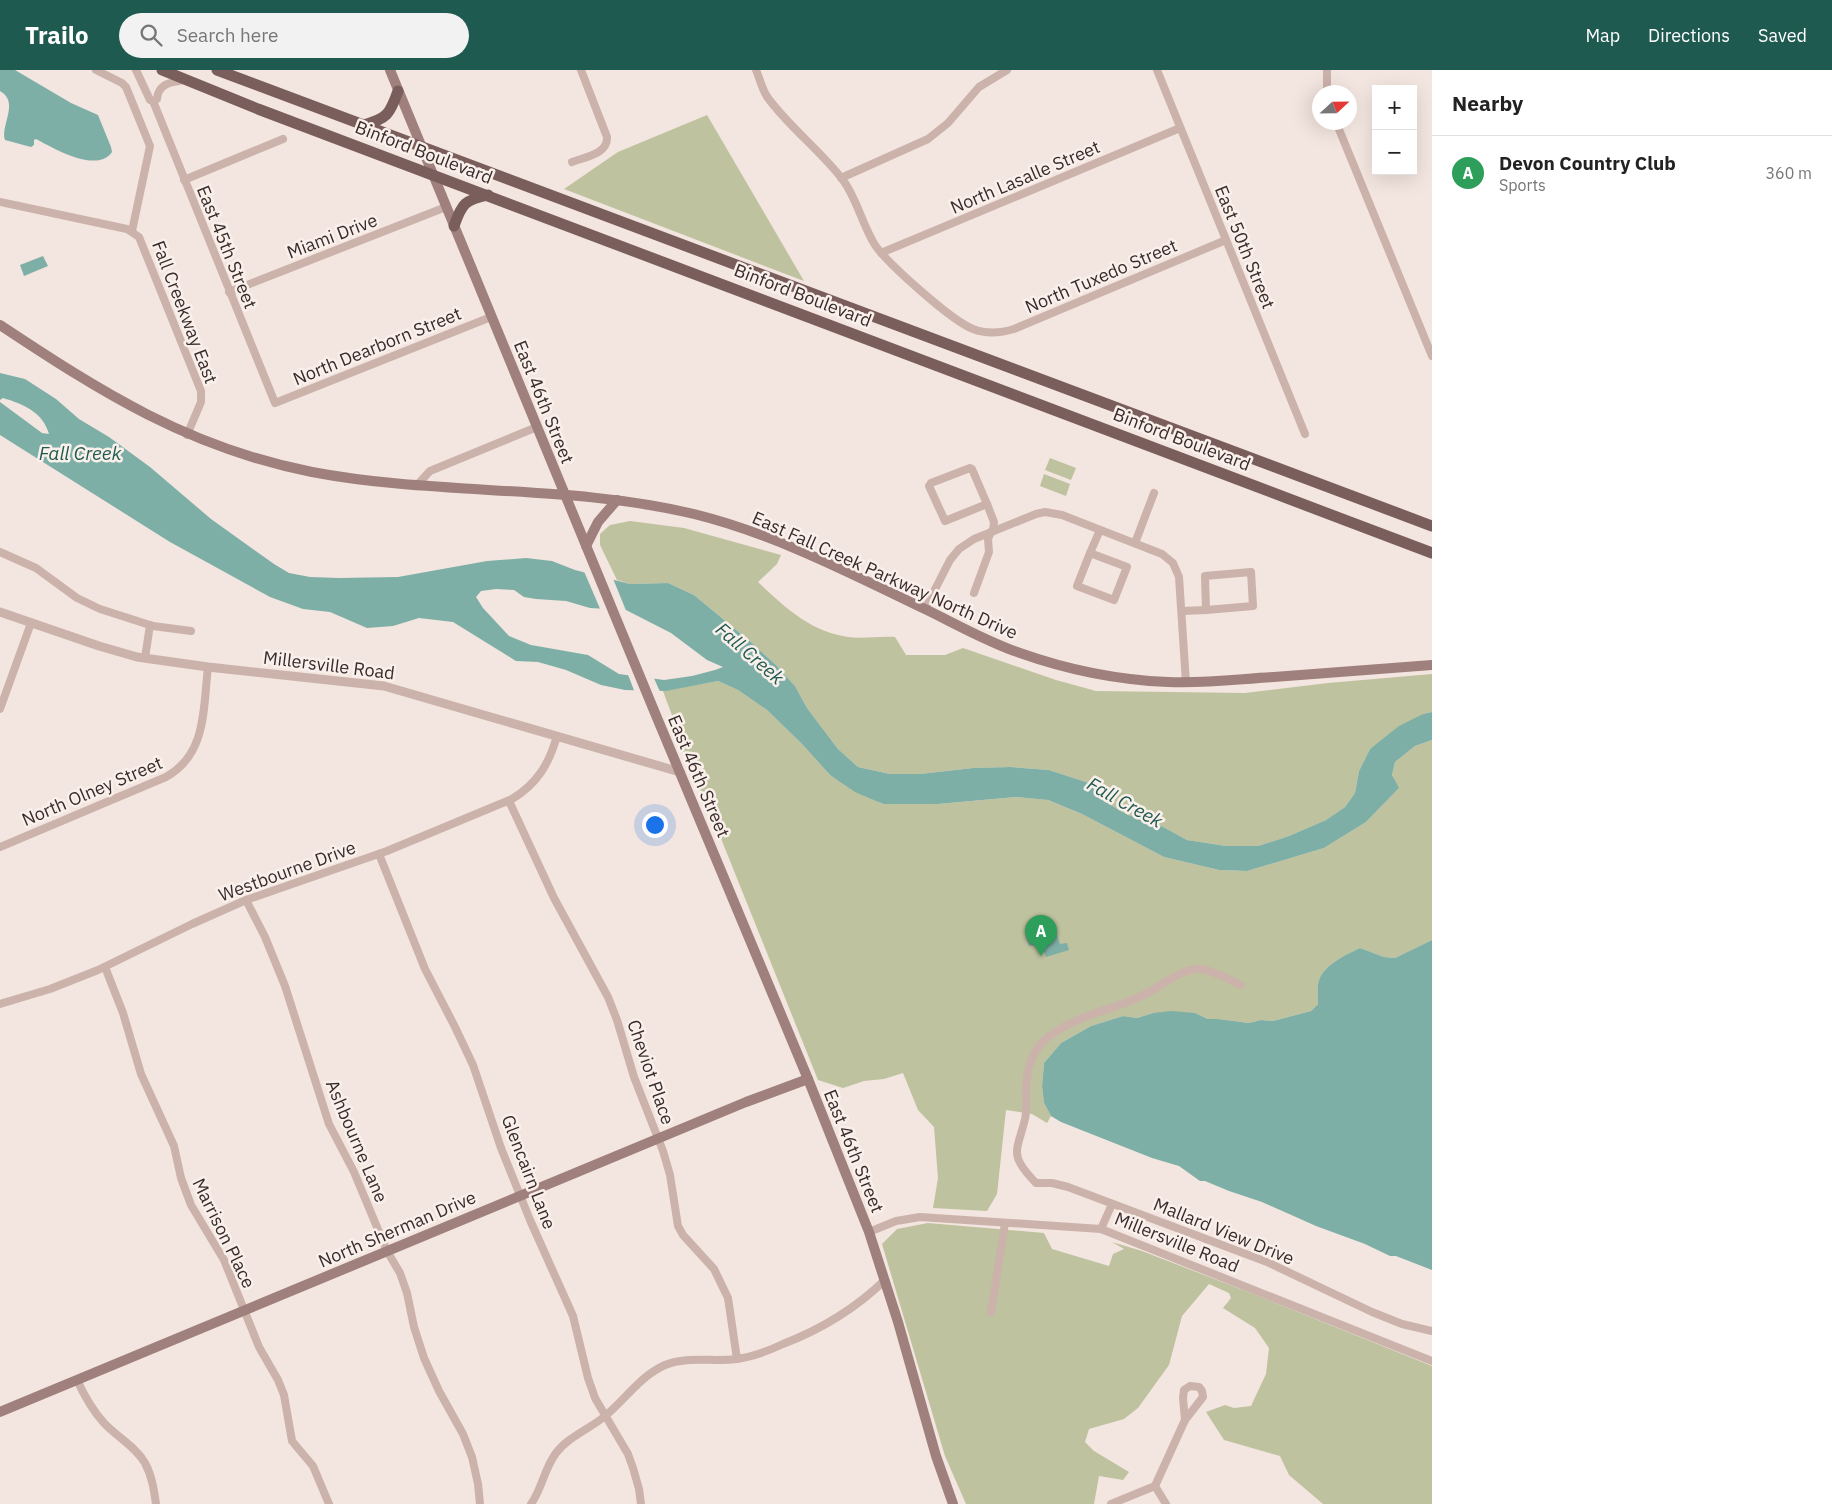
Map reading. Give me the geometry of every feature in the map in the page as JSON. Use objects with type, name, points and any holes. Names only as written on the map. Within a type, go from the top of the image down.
[{"type":"main road","name":"Binford Boulevard","points":[[162,70],[1432,553]]},
{"type":"main road","name":"Binford Boulevard","points":[[217,70],[1432,526]]},
{"type":"main road","name":"East 46th Street","points":[[390,70],[564,495],[808,1079],[869,1232],[885,1280],[936,1456],[953,1504]]},
{"type":"main road","points":[[362,125],[377,122],[387,116],[398,91]]},
{"type":"main road","points":[[454,226],[459,210],[464,204],[488,195]]},
{"type":"main road","name":"East Fall Creek Parkway North Drive","points":[[0,324],[63,367],[143,414],[187,435],[246,456],[294,468],[343,477],[617,500],[665,508],[736,526],[800,551],[999,645],[1082,671],[1123,678],[1186,683],[1432,665]]},
{"type":"main road","points":[[586,546],[598,522],[617,500]]},
{"type":"main road","name":"North Sherman Drive","points":[[0,1412],[746,1102],[808,1079]]},
{"type":"street","points":[[0,202],[132,231],[150,146],[126,87],[122,83],[96,70]]},
{"type":"street","name":"East 45th Street","points":[[136,70],[150,100],[153,102],[275,403]]},
{"type":"street","points":[[572,162],[600,152],[608,142],[608,136],[581,70]]},
{"type":"street","points":[[756,70],[767,97],[798,132],[824,157],[849,188],[868,233],[881,253]]},
{"type":"street","points":[[841,178],[928,139],[948,123],[980,87],[1007,70]]},
{"type":"street","name":"East 50th Street","points":[[1157,70],[1304,434]]},
{"type":"street","points":[[1327,70],[1327,85]]},
{"type":"street","points":[[153,102],[157,99],[158,90],[164,86],[185,80]]},
{"type":"street","name":"North Lasalle Street","points":[[881,253],[1180,128]]},
{"type":"street","points":[[1339,130],[1432,356]]},
{"type":"street","points":[[184,180],[284,140]]},
{"type":"street","name":"Miami Drive","points":[[229,292],[446,207]]},
{"type":"street","name":"Fall Creekway East","points":[[132,231],[139,236],[201,391],[201,402],[187,435]]},
{"type":"street","name":"North Tuxedo Street","points":[[881,253],[895,268],[956,320],[971,328],[986,332],[1000,332],[1014,328],[1226,240]]},
{"type":"street","name":"North Dearborn Street","points":[[275,403],[491,316]]},
{"type":"street","points":[[418,484],[430,471],[537,428]]},
{"type":"street","points":[[974,592],[989,552],[988,539],[994,522],[987,504],[972,468],[929,486],[945,521],[987,504]]},
{"type":"street","points":[[1135,543],[1154,493]]},
{"type":"street","points":[[925,609],[948,563],[957,551],[968,542],[1032,515],[1046,512],[1062,515],[1162,554],[1173,563],[1179,577],[1186,683]]},
{"type":"street","points":[[1090,553],[1127,567],[1114,600],[1077,586],[1090,553],[1100,530]]},
{"type":"street","points":[[0,552],[36,568],[86,603],[130,620],[191,631]]},
{"type":"street","points":[[1182,611],[1206,610],[1253,606],[1251,572],[1204,576],[1206,610]]},
{"type":"street","name":"Millersville Road","points":[[0,612],[123,654],[208,667],[384,686],[680,772]]},
{"type":"street","points":[[0,709],[31,623]]},
{"type":"street","points":[[145,658],[150,625]]},
{"type":"street","name":"North Olney Street","points":[[0,848],[166,778],[183,765],[195,748],[200,735],[208,667]]},
{"type":"street","name":"Westbourne Drive","points":[[0,1004],[57,986],[105,967],[246,900],[379,854],[509,801],[526,790],[539,777],[549,759],[557,736]]},
{"type":"street","name":"Cheviot Place","points":[[509,801],[554,898],[608,998],[617,1020],[634,1077],[659,1139],[668,1168],[678,1226],[683,1235],[714,1269],[728,1298],[737,1359]]},
{"type":"street","name":"Glencairn Lane","points":[[379,854],[425,969],[456,1026],[473,1065],[501,1148],[520,1196],[573,1316],[594,1398],[631,1461],[637,1478],[641,1504]]},
{"type":"street","name":"Ashbourne Lane","points":[[246,900],[265,938],[285,986],[329,1124],[358,1181],[387,1251],[405,1286],[414,1327],[431,1375],[463,1434],[472,1456],[480,1504]]},
{"type":"street","name":"Marrison Place","points":[[105,967],[120,1004],[144,1081],[174,1146],[181,1178],[191,1205],[224,1260],[259,1347],[281,1389],[292,1441],[313,1466],[329,1504]]},
{"type":"street","name":"Mallard View Drive","points":[[1241,985],[1206,971],[1193,970],[1140,997],[1068,1025],[1051,1034],[1038,1048],[1031,1063],[1026,1089],[1025,1119],[1018,1140],[1017,1153],[1024,1172],[1036,1183],[1063,1185],[1267,1262],[1372,1312],[1402,1324],[1432,1331]]},
{"type":"street","points":[[1101,1229],[1112,1204]]},
{"type":"street","name":"Millersville Road","points":[[869,1232],[896,1222],[920,1217],[1101,1229],[1432,1361]]},
{"type":"street","points":[[991,1312],[1005,1223]]},
{"type":"street","points":[[531,1504],[548,1466],[557,1452],[570,1440],[604,1417],[646,1377],[666,1364],[684,1360],[737,1359],[763,1352],[817,1330],[859,1303],[885,1280]]},
{"type":"street","points":[[77,1380],[98,1415],[108,1427],[130,1444],[143,1461],[151,1477],[156,1504]]},
{"type":"street","points":[[1111,1504],[1155,1486],[1185,1420]]},
{"type":"street","points":[[1155,1486],[1166,1504]]},
{"type":"green space","points":[[707,115],[804,281],[564,189],[618,152]]},
{"type":"green space","points":[[1050,458],[1076,468],[1071,480],[1045,470]]},
{"type":"green space","points":[[1044,474],[1070,484],[1066,496],[1040,486]]},
{"type":"green space","points":[[630,521],[684,528],[781,555],[777,564],[758,582],[788,609],[810,624],[835,634],[854,638],[895,637],[906,655],[945,655],[963,648],[1056,680],[1096,691],[1245,693],[1328,683],[1432,674],[1432,712],[1423,714],[1370,749],[1359,771],[1355,793],[1345,807],[1326,820],[1289,836],[1258,846],[1226,846],[1187,840],[1156,823],[1128,815],[1102,800],[1092,784],[1049,770],[1010,767],[973,768],[920,774],[890,774],[858,767],[838,749],[807,708],[795,686],[776,665],[694,595],[668,583],[630,584],[617,580],[600,545],[600,534],[610,525]]},
{"type":"green space","points":[[718,681],[738,690],[767,710],[830,775],[882,804],[938,804],[1016,797],[1048,800],[1082,814],[1164,857],[1219,870],[1247,871],[1324,848],[1366,822],[1398,789],[1392,775],[1395,762],[1415,746],[1432,740],[1432,940],[1395,958],[1384,957],[1360,948],[1348,954],[1334,962],[1320,978],[1318,984],[1318,1004],[1311,1011],[1273,1021],[1261,1020],[1249,1023],[1208,1019],[1195,1013],[1153,1013],[1137,1018],[1123,1016],[1091,1026],[1061,1043],[1044,1063],[1042,1086],[1044,1103],[1051,1116],[1047,1123],[1032,1114],[1006,1110],[997,1194],[987,1211],[933,1208],[938,1178],[934,1127],[918,1110],[903,1073],[884,1079],[864,1081],[843,1088],[818,1080],[722,841],[674,730],[673,718],[663,691]]},
{"type":"green space","points":[[928,1223],[1044,1233],[1052,1249],[1109,1266],[1113,1254],[1124,1249],[1112,1242],[1142,1251],[1256,1295],[1432,1366],[1432,1504],[1323,1504],[1289,1475],[1280,1456],[1224,1440],[1206,1412],[1225,1405],[1234,1408],[1251,1406],[1266,1374],[1269,1348],[1255,1328],[1223,1308],[1231,1298],[1229,1293],[1209,1284],[1182,1316],[1169,1365],[1138,1408],[1124,1419],[1089,1429],[1085,1442],[1094,1451],[1129,1472],[1123,1480],[1099,1476],[1094,1504],[966,1504],[945,1456],[882,1244],[897,1229]]},
{"type":"water","points":[[0,70],[15,70],[71,103],[98,115],[112,152],[105,158],[96,161],[86,160],[64,153],[36,139],[31,147],[5,140],[4,134],[9,101],[0,91]]},
{"type":"water","points":[[43,256],[48,266],[24,276],[20,265]]},
{"type":"water","name":"Fall Creek","points":[[0,373],[25,379],[56,399],[79,419],[109,437],[150,467],[211,519],[289,573],[310,577],[398,577],[487,561],[526,558],[552,561],[575,570],[630,584],[668,583],[694,595],[776,665],[795,686],[807,708],[838,749],[858,767],[890,774],[920,774],[973,768],[1010,767],[1049,770],[1092,784],[1102,800],[1128,815],[1156,823],[1187,840],[1226,846],[1258,846],[1289,836],[1326,820],[1345,807],[1355,793],[1359,771],[1370,749],[1399,726],[1423,714],[1432,712],[1432,740],[1415,746],[1395,762],[1392,775],[1399,788],[1366,822],[1324,848],[1247,871],[1219,870],[1164,857],[1082,814],[1048,800],[1016,797],[938,804],[883,804],[855,792],[830,775],[767,710],[738,690],[718,681],[666,691],[625,690],[601,685],[566,670],[538,662],[516,661],[453,622],[419,618],[393,626],[367,628],[330,612],[303,609],[270,597],[170,542],[0,435],[0,402],[42,433],[49,434],[42,420],[31,410],[10,400],[3,398],[0,400]],"holes":[[[496,589],[514,590],[524,597],[566,601],[590,608],[626,610],[671,633],[707,660],[723,667],[692,676],[664,680],[619,674],[588,655],[531,645],[509,636],[483,608],[476,597],[481,591]]]},
{"type":"water","points":[[1055,928],[1060,944],[1067,943],[1069,950],[1046,957],[1041,943],[1029,946],[1026,937]]},
{"type":"water","points":[[1432,940],[1432,1270],[1396,1256],[1390,1256],[1262,1202],[1205,1181],[1200,1181],[1179,1166],[1152,1158],[1061,1122],[1051,1116],[1044,1103],[1042,1086],[1044,1063],[1061,1043],[1091,1026],[1123,1016],[1137,1018],[1153,1013],[1171,1011],[1195,1013],[1208,1019],[1249,1023],[1261,1020],[1273,1021],[1311,1011],[1318,1004],[1318,984],[1320,978],[1334,962],[1348,954],[1360,948],[1384,957],[1395,958]]},
{"type":"pier","points":[[583,569],[612,576],[627,613],[601,611]]},
{"type":"pier","points":[[627,672],[653,676],[661,694],[635,693]]},
{"type":"place","name":"Devon Country Club","points":[[1041,956]]}]
